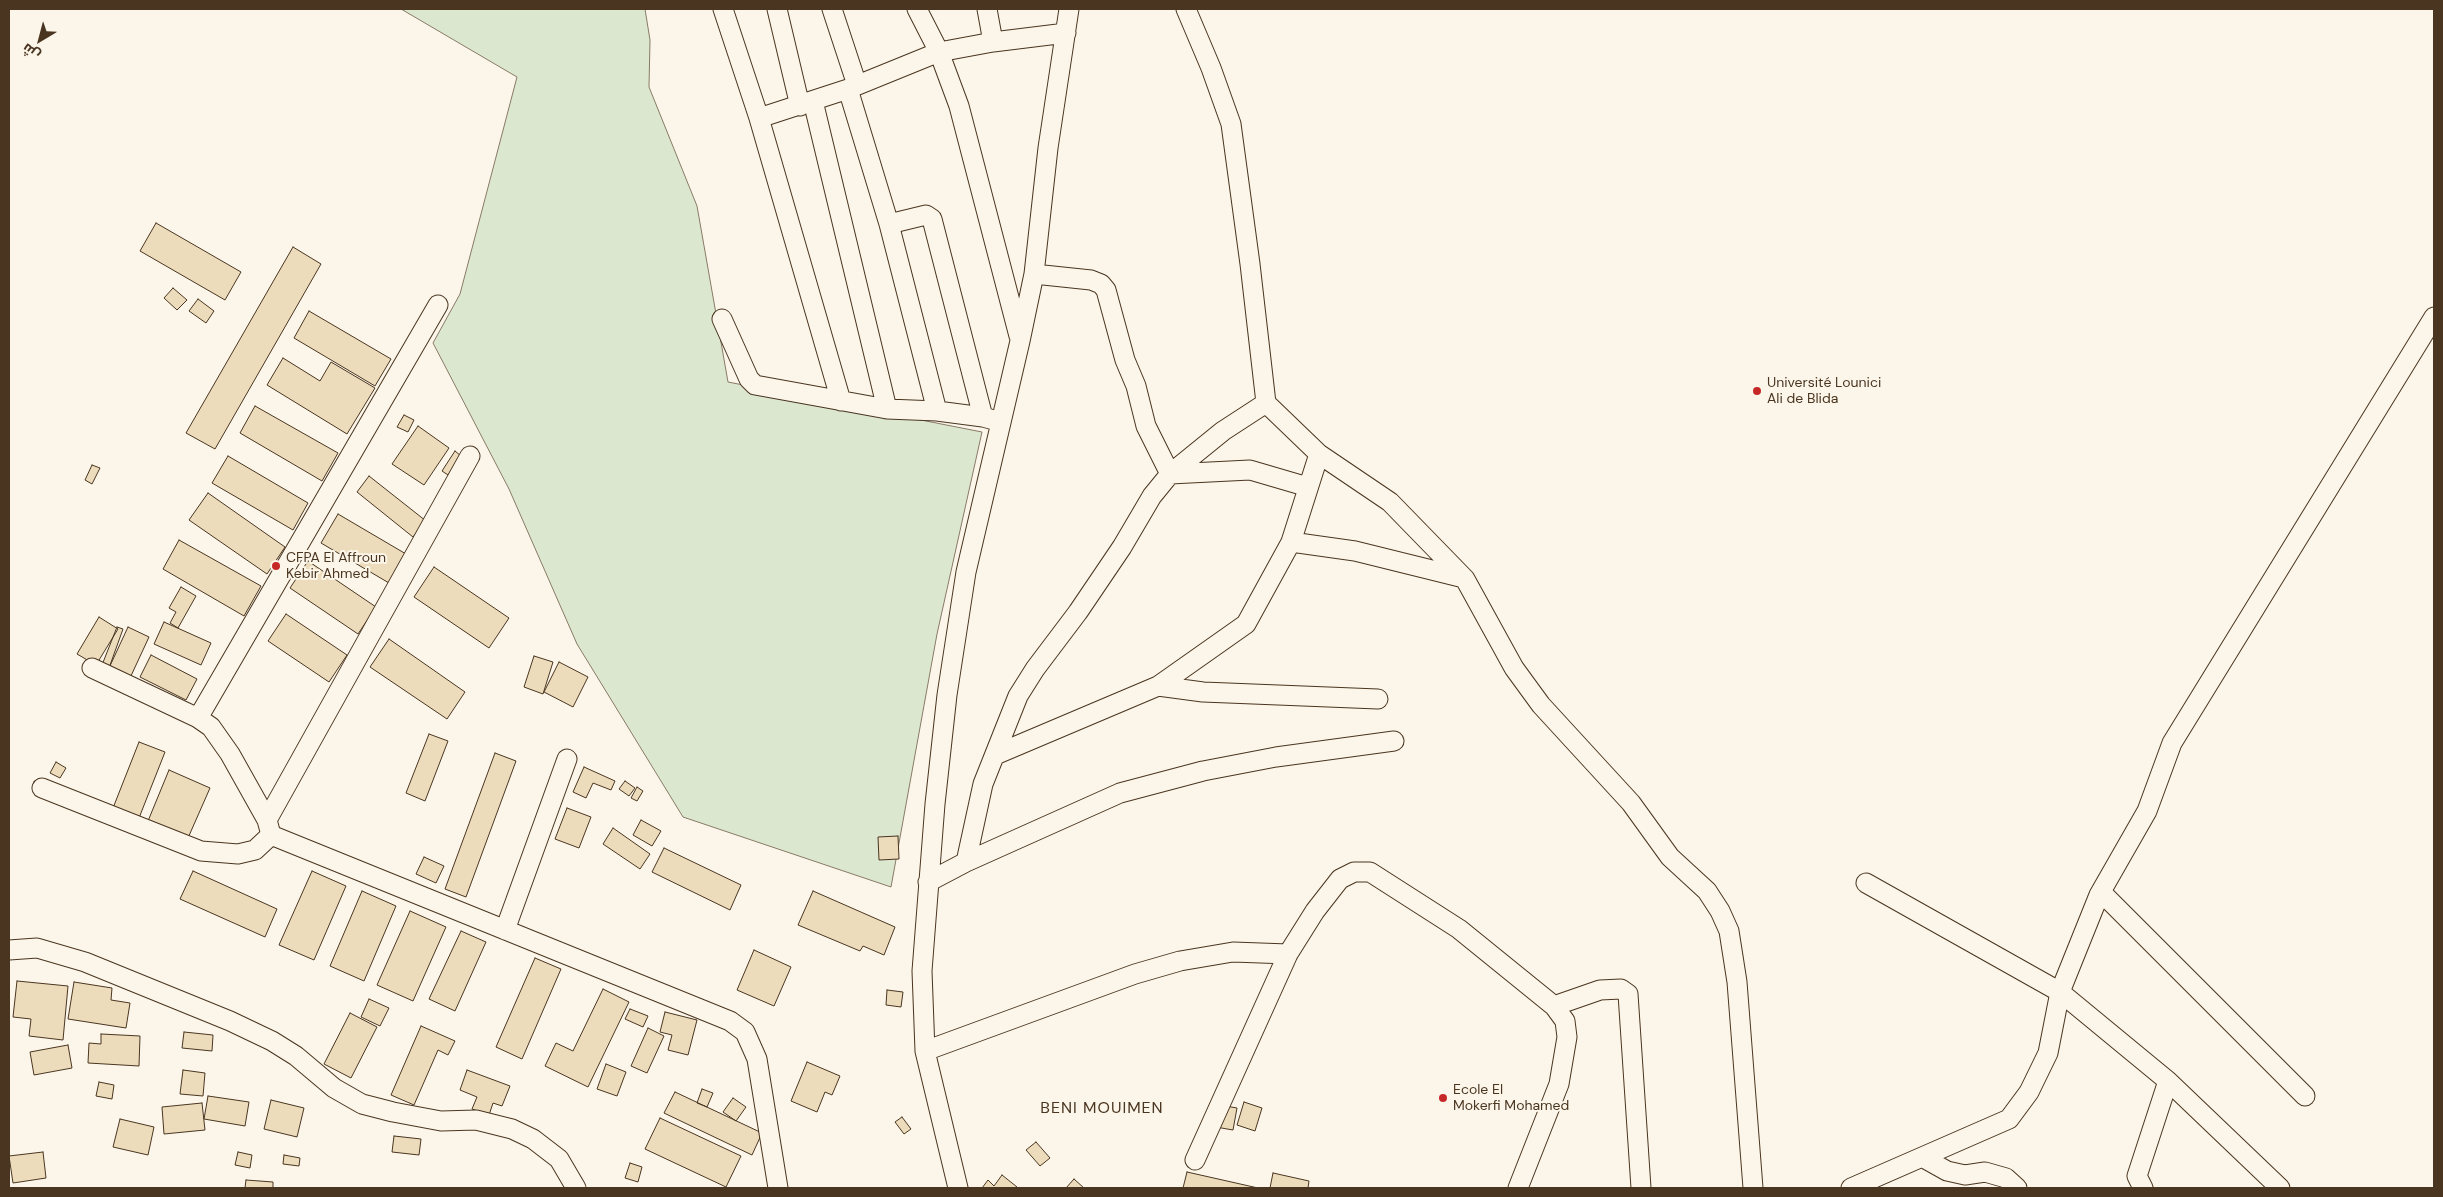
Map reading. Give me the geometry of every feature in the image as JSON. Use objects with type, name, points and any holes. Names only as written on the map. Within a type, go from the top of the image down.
[{"type":"street","points":[[724,9],[759,118],[841,401]]},
{"type":"street","points":[[776,9],[806,104],[886,409]]},
{"type":"street","points":[[832,9],[937,411]]},
{"type":"street","points":[[917,9],[939,52],[959,106],[1020,341]]},
{"type":"street","points":[[987,9],[993,42]]},
{"type":"street","points":[[958,1188],[925,1051],[922,971],[928,882],[947,695],[965,581],[1034,274],[1048,148],[1069,9]]},
{"type":"street","points":[[1186,9],[1211,68],[1231,124],[1266,403],[1319,454],[1390,502],[1465,579],[1514,668],[1541,704],[1568,736],[1631,802],[1670,857],[1708,892],[1720,911],[1729,931],[1737,982],[1753,1188]]},
{"type":"street","points":[[759,118],[806,104],[939,52],[993,42],[1066,33]]},
{"type":"street","points":[[889,224],[926,215],[932,219],[983,417]]},
{"type":"street","points":[[1034,274],[1091,280],[1101,284],[1106,290],[1124,360],[1136,386],[1146,426],[1170,474]]},
{"type":"street","points":[[198,718],[438,305]]},
{"type":"street","points":[[1851,1188],[2009,1119],[2029,1092],[2048,1053],[2060,992],[2101,892],[2147,811],[2172,743],[2434,317]]},
{"type":"street","points":[[722,319],[748,379],[755,385],[886,409],[937,411],[983,417],[1001,422]]},
{"type":"street","points":[[966,862],[983,784],[1018,696],[1122,547],[1152,496],[1170,474],[1223,431],[1266,403]]},
{"type":"street","points":[[995,755],[1158,686],[1246,624],[1291,542],[1319,454]]},
{"type":"street","points":[[42,788],[201,851],[238,854],[255,850],[470,456]]},
{"type":"street","points":[[1170,474],[1250,470],[1308,487]]},
{"type":"street","points":[[1291,542],[1355,551],[1465,579]]},
{"type":"street","points":[[92,668],[198,718],[211,727],[230,754],[269,827],[505,930],[730,1021],[745,1032],[757,1059],[778,1188]]},
{"type":"street","points":[[1158,686],[1203,692],[1378,699]]},
{"type":"street","points":[[928,882],[966,862],[1120,793],[1203,771],[1276,757],[1394,742]]},
{"type":"street","points":[[505,930],[568,759]]},
{"type":"street","points":[[1195,1160],[1288,954],[1315,912],[1340,879],[1354,872],[1370,872],[1459,929],[1554,1006],[1565,1021],[1567,1037],[1559,1084],[1518,1188]]},
{"type":"street","points":[[1866,883],[2060,992],[2168,1081],[2280,1188]]},
{"type":"street","points":[[2101,892],[2305,1096]]},
{"type":"street","points":[[9,950],[37,948],[85,962],[230,1022],[272,1041],[296,1056],[334,1088],[362,1104],[441,1121],[476,1120],[512,1129],[533,1139],[558,1159],[576,1188]]},
{"type":"street","points":[[925,1051],[1135,974],[1180,961],[1232,952],[1288,954]]},
{"type":"street","points":[[1554,1006],[1600,990],[1622,989],[1628,994],[1641,1188]]},
{"type":"street","points":[[2143,1188],[2137,1176],[2168,1081]]},
{"type":"street","points":[[1922,1157],[1947,1171],[1964,1175],[1985,1172],[2006,1178],[2016,1188]]},
{"type":"green space","points":[[401,9],[645,9],[650,40],[649,87],[697,206],[728,382],[982,432],[937,634],[891,887],[683,817],[577,644],[509,489],[433,343],[460,294],[517,77]]},
{"type":"building","points":[[156,223],[241,272],[225,300],[140,251]]},
{"type":"building","points":[[293,247],[321,264],[215,449],[186,433]]},
{"type":"building","points":[[173,288],[187,300],[177,310],[164,298]]},
{"type":"building","points":[[198,299],[214,311],[206,323],[189,311]]},
{"type":"building","points":[[309,311],[391,359],[375,386],[294,338]]},
{"type":"building","points":[[283,358],[320,381],[331,362],[375,388],[347,434],[267,385]]},
{"type":"building","points":[[255,406],[338,453],[322,481],[240,433]]},
{"type":"building","points":[[404,415],[414,420],[408,432],[397,427]]},
{"type":"building","points":[[418,426],[449,448],[424,485],[392,464]]},
{"type":"building","points":[[455,451],[461,456],[448,475],[442,471]]},
{"type":"building","points":[[228,456],[308,503],[293,530],[212,483]]},
{"type":"building","points":[[92,465],[100,468],[92,484],[85,480]]},
{"type":"building","points":[[369,476],[426,521],[413,537],[357,492]]},
{"type":"building","points":[[208,493],[285,547],[267,574],[189,520]]},
{"type":"building","points":[[338,514],[406,554],[389,583],[321,543]]},
{"type":"building","points":[[179,540],[261,586],[244,616],[163,569]]},
{"type":"building","points":[[308,561],[376,607],[358,634],[290,588]]},
{"type":"building","points":[[434,567],[509,618],[489,648],[414,597]]},
{"type":"building","points":[[181,587],[196,596],[178,628],[170,623],[176,612],[169,608]]},
{"type":"building","points":[[286,614],[347,655],[329,682],[268,641]]},
{"type":"building","points":[[99,617],[118,629],[96,665],[77,654]]},
{"type":"building","points":[[164,622],[211,643],[201,665],[154,644]]},
{"type":"building","points":[[117,627],[123,629],[109,668],[102,665]]},
{"type":"building","points":[[128,627],[149,637],[130,678],[109,668]]},
{"type":"building","points":[[389,639],[465,692],[447,719],[370,667]]},
{"type":"building","points":[[151,655],[197,679],[186,700],[140,677]]},
{"type":"building","points":[[534,656],[553,662],[543,694],[524,687]]},
{"type":"building","points":[[559,662],[588,677],[573,707],[544,692]]},
{"type":"building","points":[[429,734],[448,741],[425,801],[406,793]]},
{"type":"building","points":[[139,742],[165,752],[139,818],[113,808]]},
{"type":"building","points":[[495,753],[516,761],[466,897],[445,889]]},
{"type":"building","points":[[56,762],[66,768],[60,778],[50,773]]},
{"type":"building","points":[[584,767],[615,781],[611,790],[593,783],[586,798],[573,792]]},
{"type":"building","points":[[169,770],[210,788],[188,838],[148,821]]},
{"type":"building","points":[[625,781],[635,788],[629,796],[619,789]]},
{"type":"building","points":[[637,787],[643,791],[637,801],[631,798]]},
{"type":"building","points":[[567,808],[591,817],[579,848],[555,839]]},
{"type":"building","points":[[641,820],[661,831],[652,846],[633,835]]},
{"type":"building","points":[[613,828],[650,854],[640,869],[603,844]]},
{"type":"building","points":[[898,836],[899,859],[879,860],[878,837]]},
{"type":"building","points":[[664,848],[741,885],[730,910],[652,872]]},
{"type":"building","points":[[424,857],[444,866],[436,883],[416,874]]},
{"type":"building","points":[[193,871],[277,909],[265,937],[180,899]]},
{"type":"building","points":[[312,871],[346,886],[314,960],[279,945]]},
{"type":"building","points":[[362,891],[396,906],[364,981],[330,966]]},
{"type":"building","points":[[813,891],[895,927],[884,955],[863,946],[860,951],[798,925]]},
{"type":"building","points":[[410,911],[446,927],[413,1001],[377,985]]},
{"type":"building","points":[[461,931],[486,942],[455,1011],[429,999]]},
{"type":"building","points":[[754,950],[791,967],[774,1006],[737,990]]},
{"type":"building","points":[[535,958],[561,969],[522,1059],[496,1047]]},
{"type":"building","points":[[17,981],[68,986],[63,1040],[29,1036],[31,1019],[13,1017]]},
{"type":"building","points":[[74,982],[112,988],[111,1000],[130,1003],[126,1028],[68,1019]]},
{"type":"building","points":[[603,989],[629,1002],[588,1087],[545,1066],[556,1043],[573,1051]]},
{"type":"building","points":[[887,990],[903,992],[901,1007],[886,1005]]},
{"type":"building","points":[[369,999],[389,1008],[380,1026],[361,1017]]},
{"type":"building","points":[[630,1009],[648,1016],[643,1027],[625,1019]]},
{"type":"building","points":[[665,1012],[697,1020],[688,1055],[668,1050],[672,1035],[660,1032]]},
{"type":"building","points":[[350,1013],[377,1027],[351,1078],[324,1064]]},
{"type":"building","points":[[421,1026],[455,1041],[448,1055],[438,1050],[414,1105],[391,1095]]},
{"type":"building","points":[[648,1028],[664,1036],[647,1073],[631,1066]]},
{"type":"building","points":[[184,1032],[213,1035],[212,1051],[182,1048]]},
{"type":"building","points":[[101,1034],[140,1036],[139,1066],[88,1063],[89,1043],[101,1044]]},
{"type":"building","points":[[68,1045],[72,1068],[34,1075],[30,1052]]},
{"type":"building","points":[[807,1062],[840,1076],[832,1095],[825,1092],[817,1112],[791,1101]]},
{"type":"building","points":[[606,1064],[626,1072],[617,1096],[597,1089]]},
{"type":"building","points":[[183,1070],[205,1073],[203,1096],[180,1094]]},
{"type":"building","points":[[467,1070],[510,1086],[502,1106],[493,1103],[489,1115],[472,1109],[477,1097],[460,1090]]},
{"type":"building","points":[[99,1082],[114,1085],[112,1099],[96,1096]]},
{"type":"building","points":[[702,1089],[713,1093],[707,1107],[697,1103]]},
{"type":"building","points":[[675,1092],[762,1133],[752,1155],[664,1113]]},
{"type":"building","points":[[208,1096],[249,1102],[245,1126],[204,1119]]},
{"type":"building","points":[[733,1098],[746,1107],[736,1121],[723,1112]]},
{"type":"building","points":[[271,1100],[304,1108],[297,1137],[264,1129]]},
{"type":"building","points":[[1244,1102],[1262,1108],[1255,1131],[1237,1125]]},
{"type":"building","points":[[202,1103],[205,1130],[164,1134],[162,1107]]},
{"type":"building","points":[[1214,1104],[1237,1108],[1233,1130],[1210,1126]]},
{"type":"building","points":[[902,1117],[911,1129],[904,1134],[895,1122]]},
{"type":"building","points":[[660,1118],[741,1156],[726,1187],[645,1149]]},
{"type":"building","points":[[120,1119],[154,1127],[148,1155],[113,1147]]},
{"type":"building","points":[[394,1136],[421,1139],[419,1155],[392,1152]]},
{"type":"building","points":[[1036,1142],[1050,1158],[1040,1166],[1026,1150]]},
{"type":"building","points":[[43,1152],[46,1178],[13,1183],[9,1156]]},
{"type":"building","points":[[238,1152],[252,1155],[250,1168],[235,1165]]},
{"type":"building","points":[[284,1155],[300,1158],[299,1166],[283,1164]]},
{"type":"building","points":[[630,1163],[642,1167],[638,1182],[625,1178]]},
{"type":"building","points":[[1187,1172],[1258,1188],[1183,1188]]},
{"type":"building","points":[[1273,1173],[1309,1181],[1308,1188],[1270,1188]]},
{"type":"building","points":[[1002,1175],[1017,1187],[982,1188],[988,1180],[994,1186]]},
{"type":"building","points":[[1074,1179],[1084,1188],[1066,1188]]},
{"type":"building","points":[[246,1180],[273,1182],[273,1188],[245,1188]]},
{"type":"place","name":"Université Lounici Ali de Blida","points":[[1757,391]]},
{"type":"place","name":"CFPA El Affroun Kebir Ahmed","points":[[276,566]]},
{"type":"place","name":"Ecole El Mokerfi Mohamed","points":[[1443,1098]]},
{"type":"district","name":"BENI MOUIMEN","points":[[1102,1109]]}]
